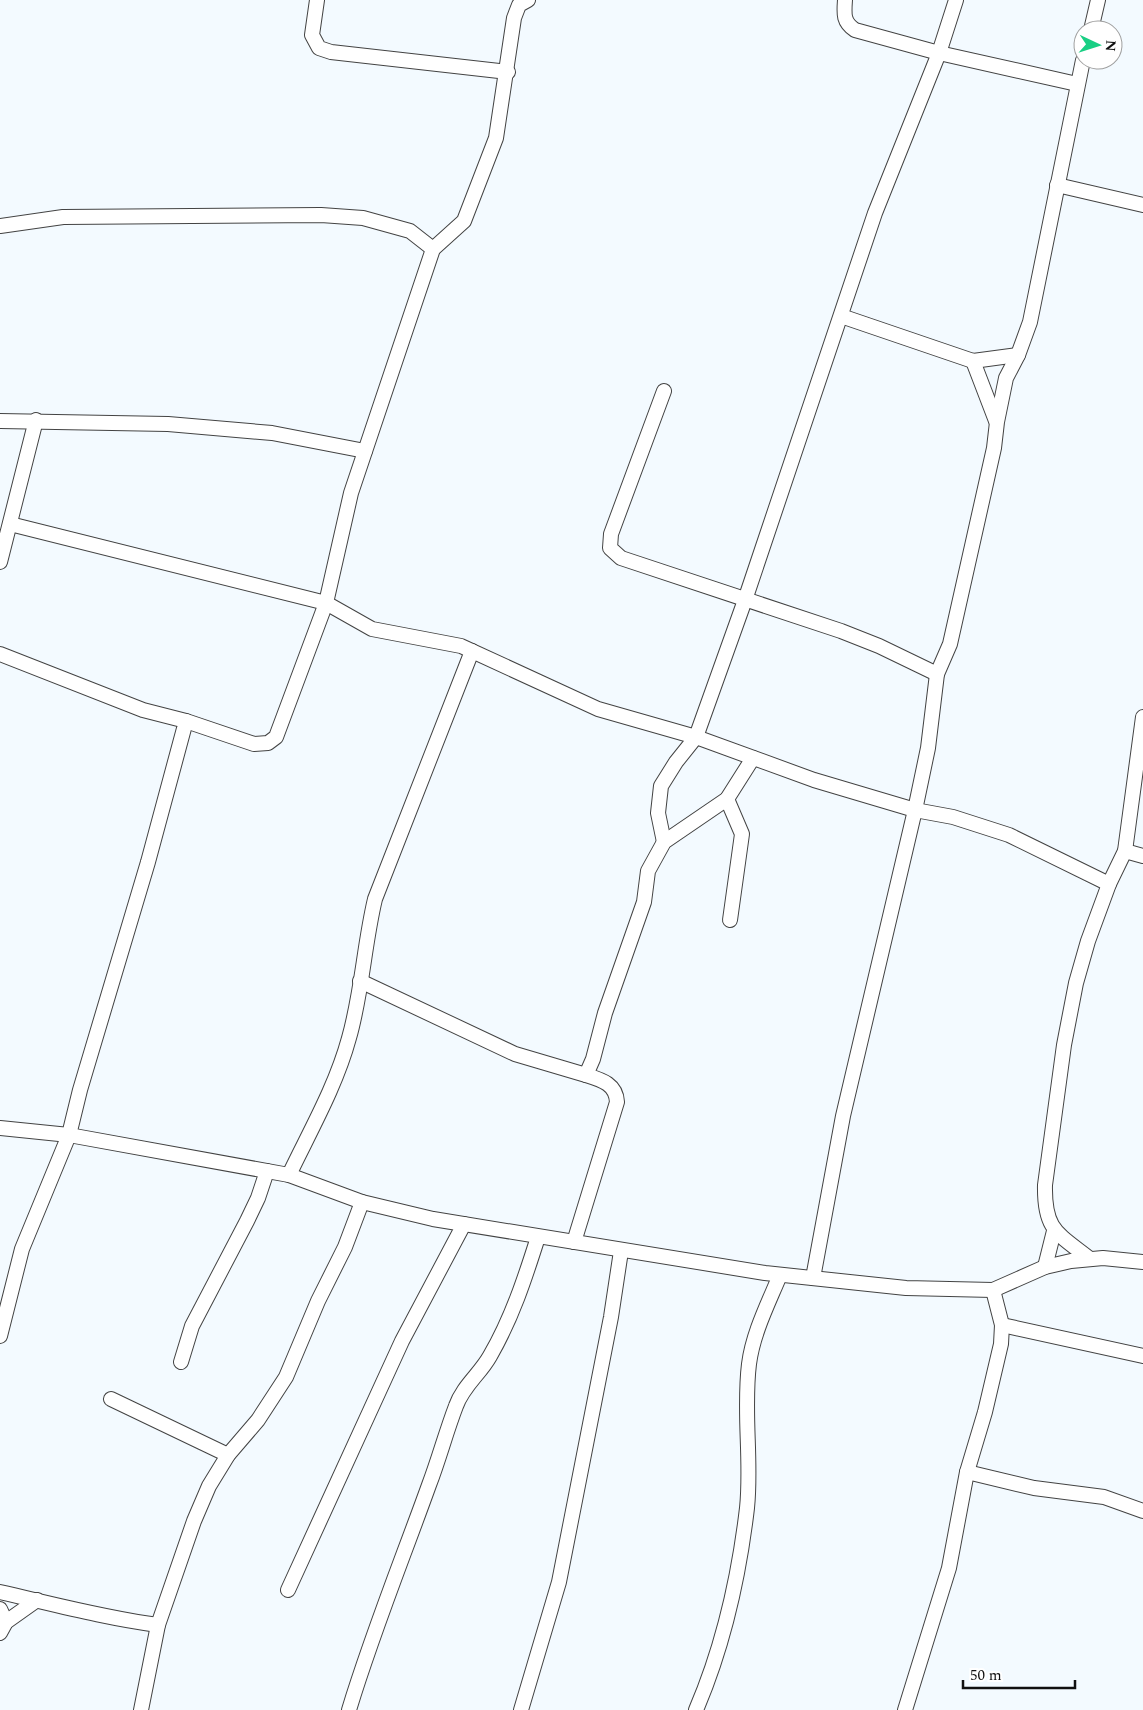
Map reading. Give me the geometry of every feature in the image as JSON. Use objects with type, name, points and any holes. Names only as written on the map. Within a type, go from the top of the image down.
[{"type":"street","points":[[317,0],[312,35],[319,48],[331,52],[508,72]]},
{"type":"street","points":[[0,654],[144,710],[186,721],[254,744],[268,743],[276,737],[326,603],[345,514],[434,249],[464,221],[496,138],[508,72],[514,18],[519,5],[528,0]]},
{"type":"street","points":[[845,0],[844,18],[847,25],[855,30],[939,54],[1077,84]]},
{"type":"street","points":[[664,842],[658,813],[661,786],[676,762],[696,737],[746,600],[888,179],[939,54],[956,0]]},
{"type":"street","points":[[1093,20],[1098,0]]},
{"type":"street","points":[[814,1278],[843,1116],[916,810],[928,748],[938,674],[950,644],[994,448],[1006,378],[1018,355],[1030,322],[1080,70]]},
{"type":"street","points":[[1057,185],[1143,205]]},
{"type":"street","points":[[0,226],[63,218],[321,215],[363,218],[410,231],[434,249]]},
{"type":"street","points":[[841,316],[973,361],[1018,355]]},
{"type":"street","points":[[973,361],[997,422]]},
{"type":"street","points":[[664,391],[611,534],[610,548],[621,558],[880,646],[938,674]]},
{"type":"street","points":[[0,420],[168,424],[272,434],[365,451]]},
{"type":"street","points":[[0,562],[36,420]]},
{"type":"street","points":[[10,524],[326,603],[372,629],[462,646],[598,709],[696,737],[814,780],[916,810],[954,817],[1009,835],[1109,884]]},
{"type":"street","points":[[289,1175],[335,1078],[351,1032],[375,899],[472,651]]},
{"type":"street","points":[[1090,1259],[1054,1230],[1045,1209],[1046,1185],[1064,1045],[1086,950],[1109,884],[1125,851],[1143,717]]},
{"type":"street","points":[[0,1336],[22,1249],[69,1135],[80,1090],[148,862],[186,721]]},
{"type":"street","points":[[586,1075],[593,1059],[605,1012],[644,902],[648,871],[664,842],[727,798],[753,758]]},
{"type":"street","points":[[727,798],[742,834],[730,920]]},
{"type":"street","points":[[1125,851],[1143,856]]},
{"type":"street","points":[[360,981],[515,1054],[586,1075],[613,1086],[616,1102],[574,1242]]},
{"type":"street","points":[[0,1128],[69,1135],[289,1175],[362,1202],[464,1224],[621,1251],[780,1275],[906,1288],[993,1290],[1045,1267],[1103,1258],[1143,1262]]},
{"type":"street","points":[[181,1362],[192,1326],[258,1198],[266,1171]]},
{"type":"street","points":[[141,1710],[158,1625],[194,1521],[209,1486],[228,1455],[258,1420],[286,1378],[318,1301],[345,1247],[362,1202]]},
{"type":"street","points":[[288,1590],[402,1341],[464,1224]]},
{"type":"street","points":[[1045,1267],[1054,1230]]},
{"type":"street","points":[[349,1710],[369,1645],[441,1454],[456,1404],[466,1387],[484,1367],[505,1331],[525,1279],[538,1237]]},
{"type":"street","points":[[521,1710],[558,1582],[611,1317],[621,1251]]},
{"type":"street","points":[[696,1710],[704,1692],[725,1622],[741,1545],[747,1498],[749,1366],[754,1337],[780,1275]]},
{"type":"street","points":[[905,1710],[949,1568],[967,1472],[990,1392],[1001,1344],[1002,1325],[993,1290]]},
{"type":"street","points":[[1002,1325],[1143,1356]]},
{"type":"street","points":[[111,1399],[228,1455]]},
{"type":"street","points":[[967,1472],[1034,1488],[1104,1497],[1143,1511]]},
{"type":"street","points":[[0,1592],[78,1608],[112,1619],[158,1625]]},
{"type":"street","points":[[2,1621],[36,1600]]}]
